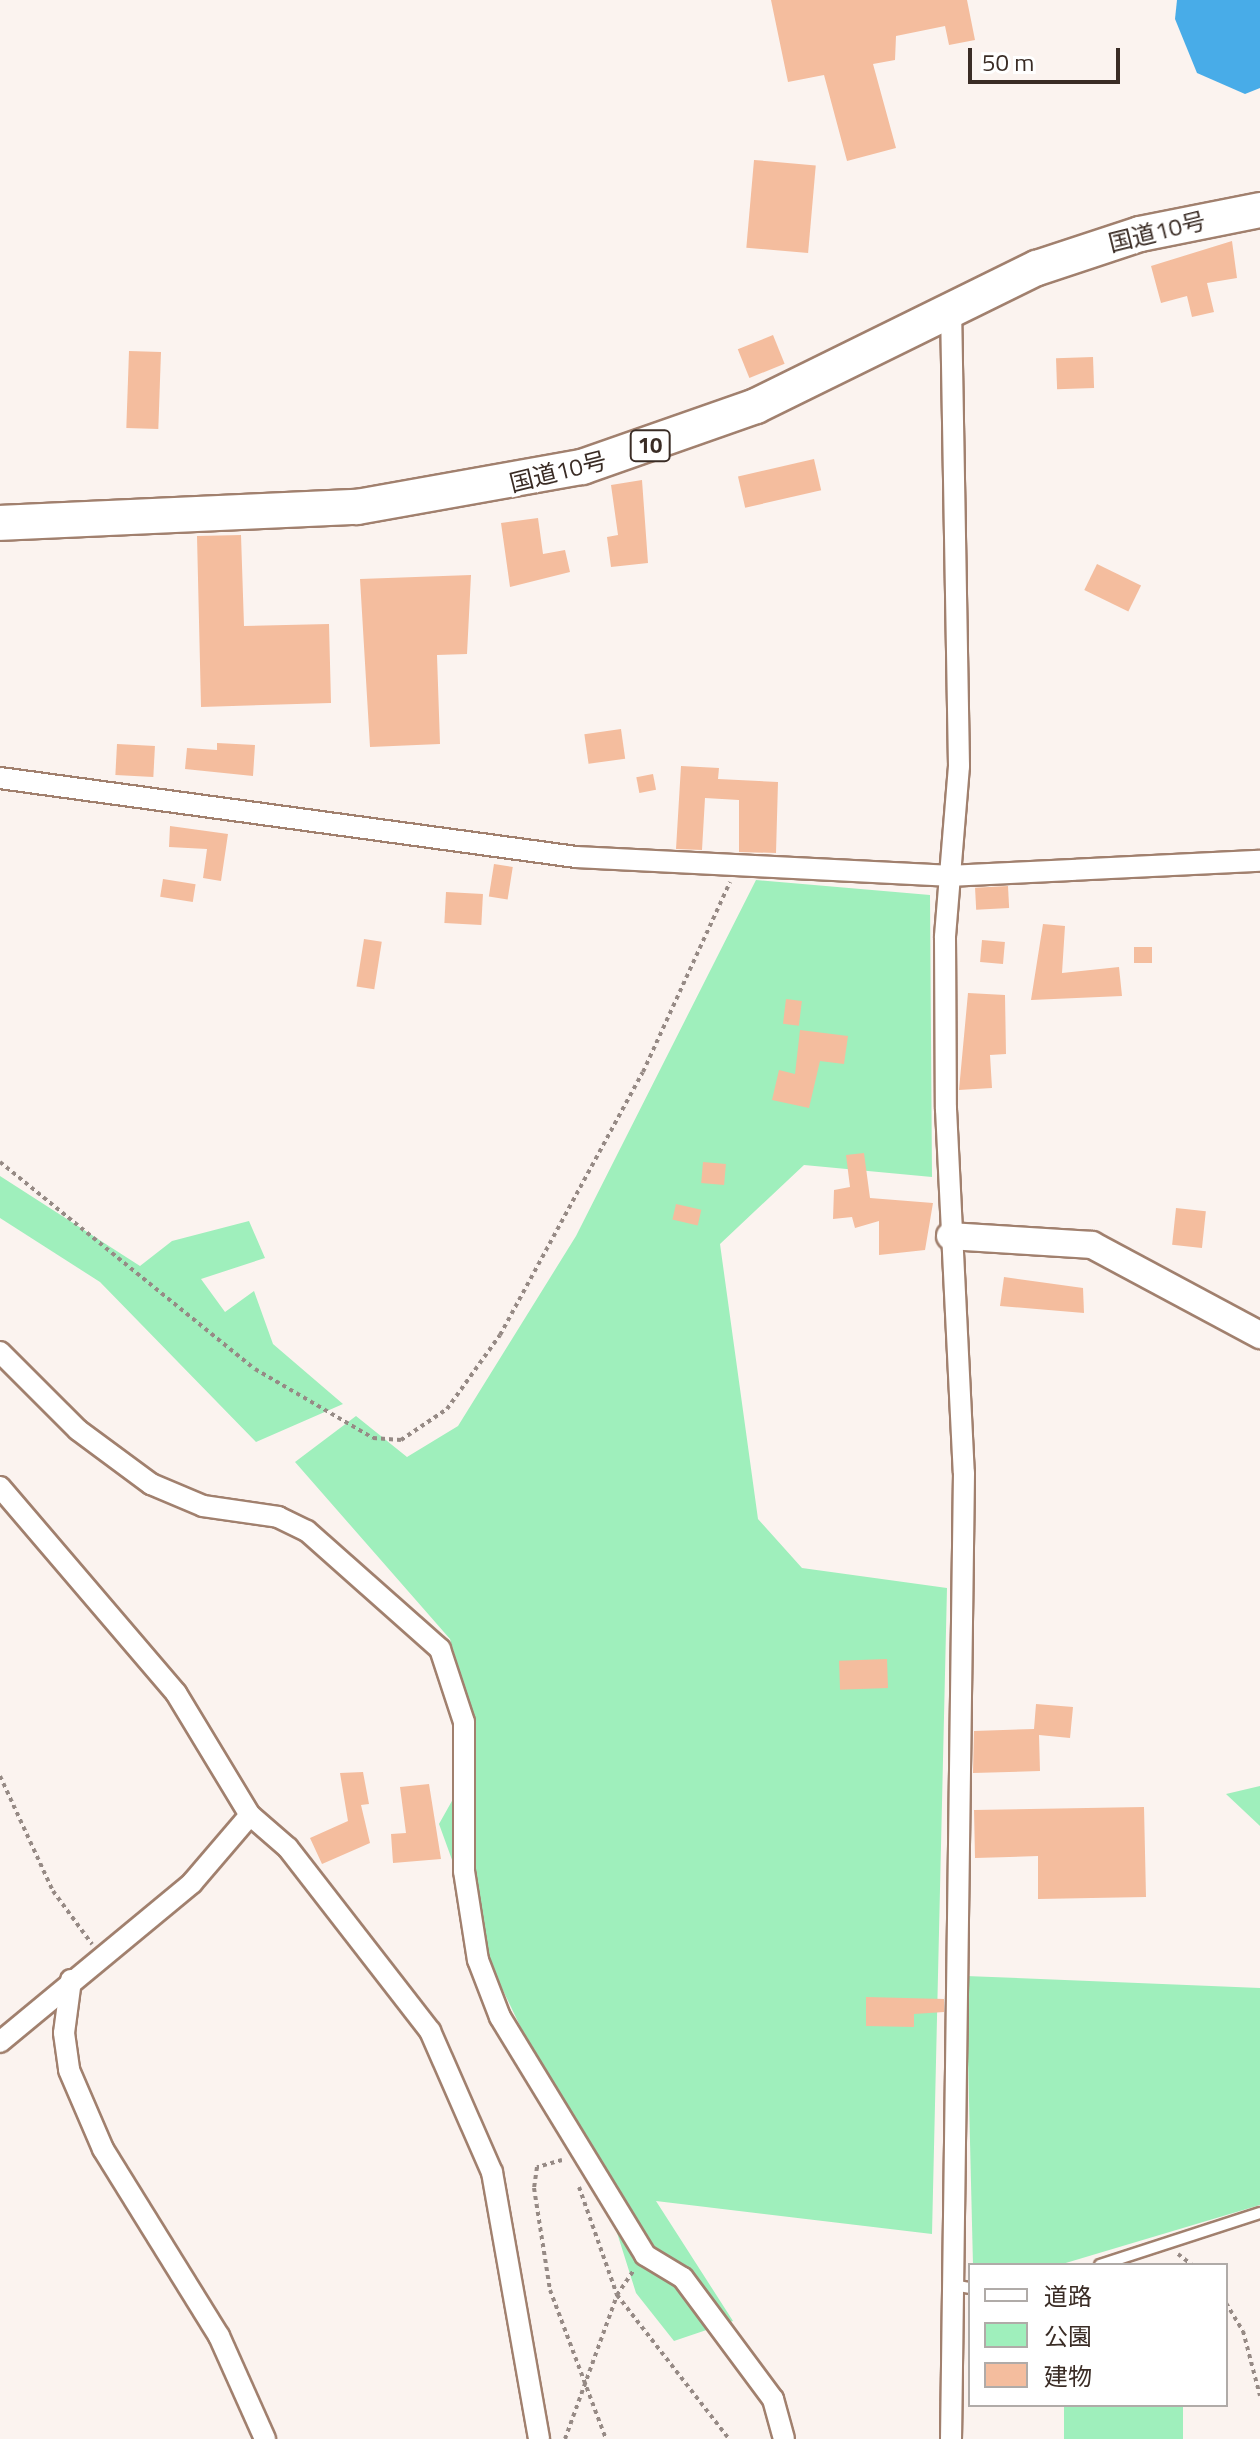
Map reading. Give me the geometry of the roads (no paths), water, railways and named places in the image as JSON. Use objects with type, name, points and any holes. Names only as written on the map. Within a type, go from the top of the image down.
[{"type":"highway","name":"国道10号","points":[[0,523],[357,507],[529,480],[756,406],[951,307],[1092,248],[1260,210]]},
{"type":"street","points":[[951,307],[959,766],[948,876],[950,1236],[964,1473],[962,2286],[951,2439]]},
{"type":"street","points":[[0,778],[576,857],[948,876],[1260,861]]},
{"type":"street","points":[[950,1236],[1092,1245],[1260,1335]]},
{"type":"street","points":[[0,1352],[78,1430],[151,1484],[203,1506],[278,1517],[307,1531],[440,1649],[464,1722],[464,1871],[478,1960],[564,2132],[645,2255],[683,2278],[773,2399],[784,2439]]},
{"type":"street","points":[[0,1487],[176,1693],[250,1815],[288,1848],[377,1959],[451,2069],[492,2172],[539,2439]]},
{"type":"street","points":[[0,2042],[71,1980],[192,1883],[250,1815]]},
{"type":"street","points":[[71,1980],[64,2033],[69,2070],[103,2149],[219,2336],[265,2439]]},
{"type":"lane","points":[[1106,2263],[1260,2213]]},
{"type":"water","points":[[1177,0],[1260,0],[1260,88],[1245,94],[1197,73],[1175,19]]}]
